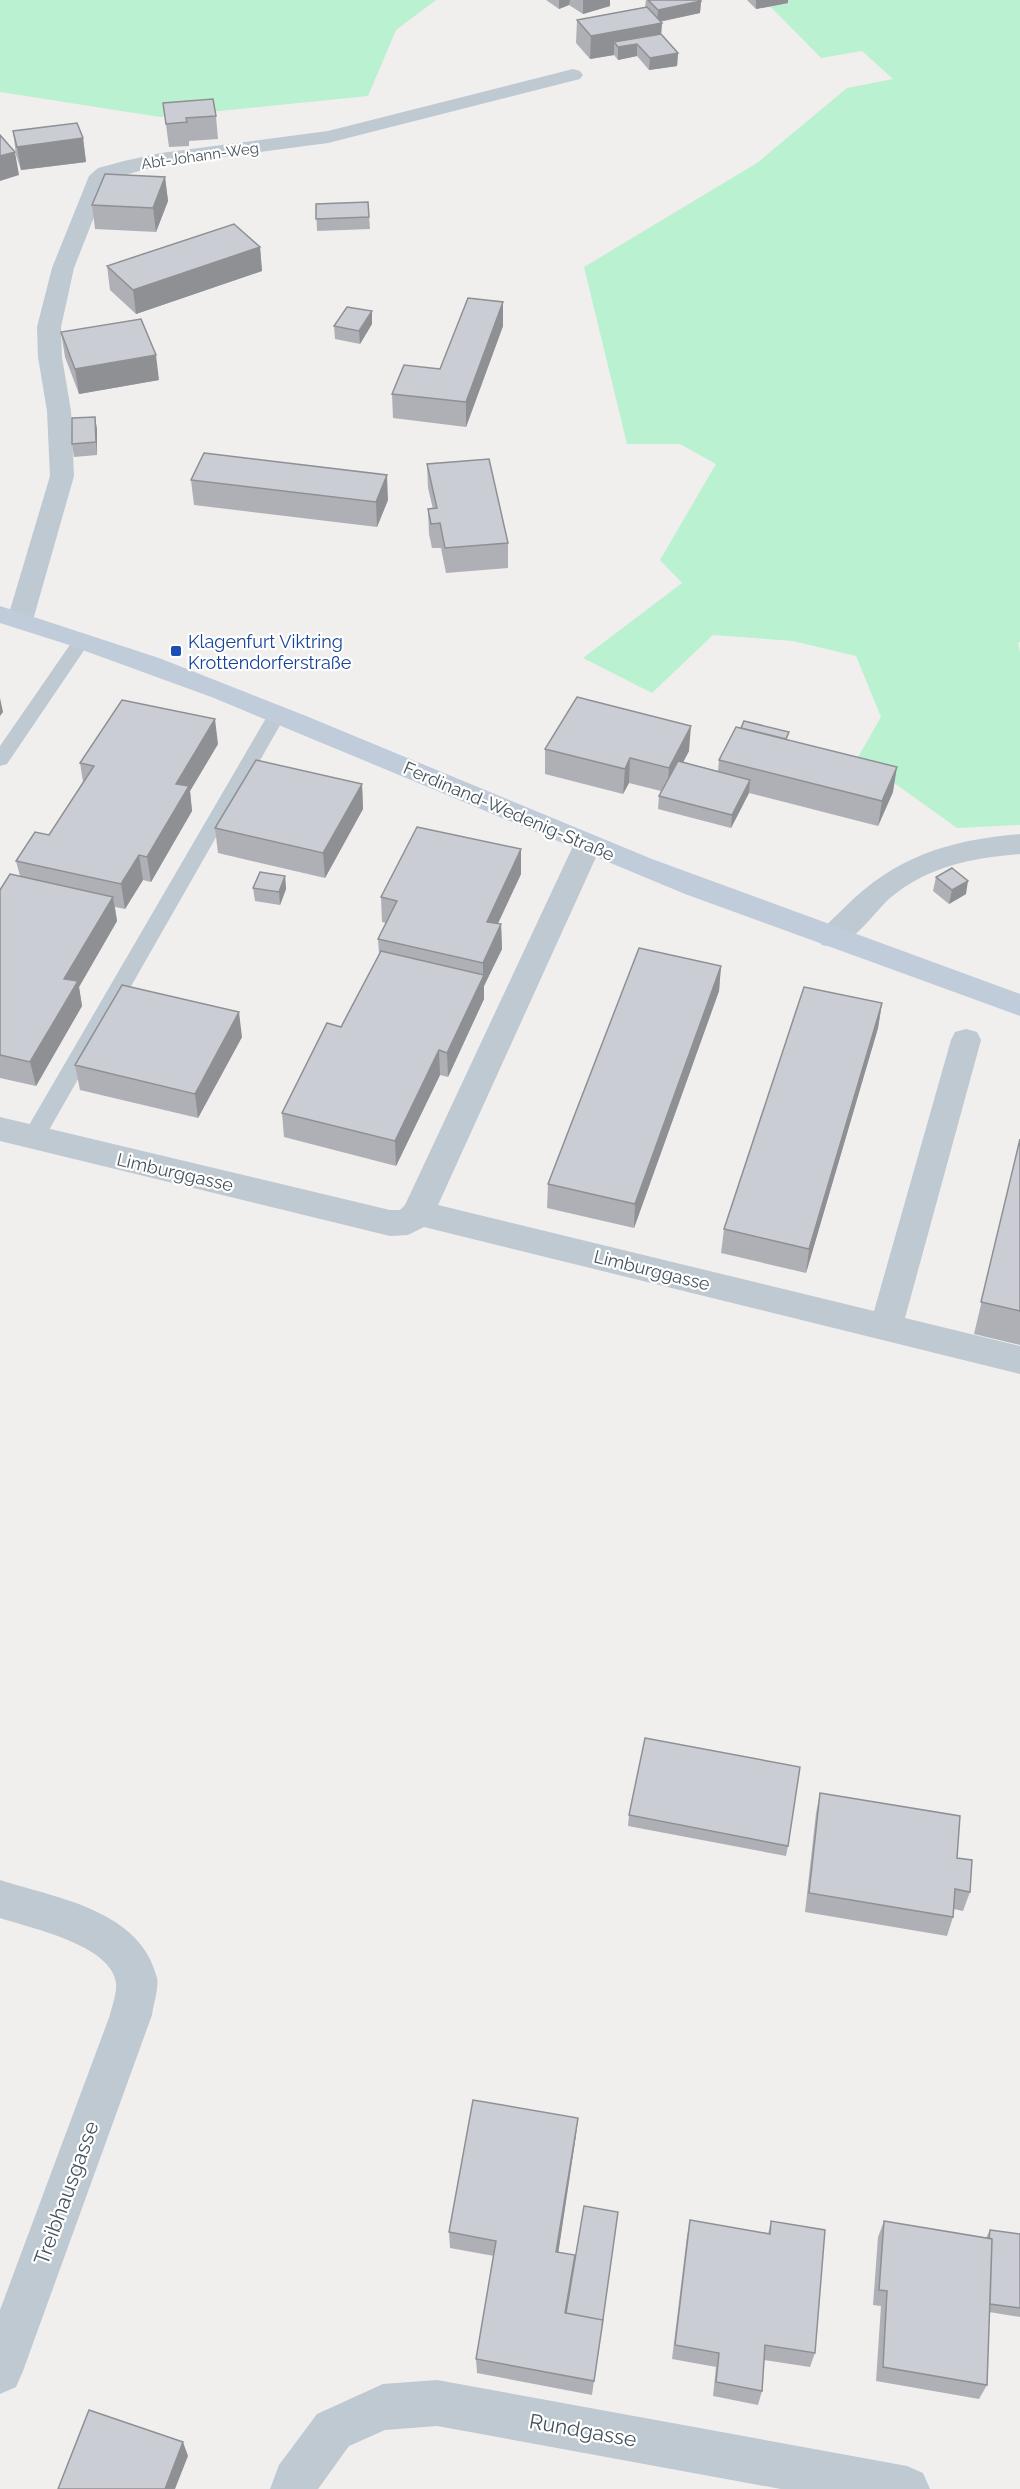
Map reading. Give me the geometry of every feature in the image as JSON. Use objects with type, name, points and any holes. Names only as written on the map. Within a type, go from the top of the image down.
[{"type":"street","name":"Abt-Johann-Weg","points":[[10,617],[62,476],[59,411],[50,357],[49,327],[63,268],[97,181],[106,173],[124,167],[161,159],[328,137],[573,75]]},
{"type":"street","name":"Ferdinand-Wedenig-Straße","points":[[10,617],[82,640],[278,713],[588,844],[832,939],[1020,1005]]},
{"type":"street","points":[[418,1213],[588,844]]},
{"type":"street","points":[[832,939],[895,879],[928,862],[961,852],[1020,844]]},
{"type":"street","points":[[886,1327],[966,1040]]},
{"type":"street","name":"Limburggasse","points":[[0,1129],[390,1223],[408,1222],[418,1213],[1020,1360]]},
{"type":"street","name":"Treibhausgasse","points":[[0,1899],[93,1929],[122,1951],[137,1980],[131,2015],[0,2371]]},
{"type":"street","name":"Rundgasse","points":[[293,2489],[295,2481],[333,2430],[383,2407],[436,2403],[908,2489]]},
{"type":"lane","points":[[0,760],[82,640]]},
{"type":"lane","points":[[33,1138],[278,713]]},
{"type":"green space","points":[[0,0],[436,0],[396,30],[368,96],[160,117],[0,92]]},
{"type":"green space","points":[[764,0],[1020,0],[1020,642],[1018,642],[1020,653],[1020,825],[957,828],[858,757],[881,717],[856,656],[793,641],[713,635],[652,693],[583,658],[682,583],[660,560],[716,464],[680,444],[627,444],[584,267],[757,163],[847,88],[893,79],[862,51],[821,58]]},
{"type":"building","points":[[648,0],[700,0],[701,1],[658,10]]},
{"type":"building","points":[[647,7],[662,23],[591,36],[577,20]]},
{"type":"building","points":[[661,34],[678,53],[650,58],[637,44],[618,47],[614,42]]},
{"type":"building","points":[[213,99],[216,116],[186,118],[187,122],[166,124],[163,103]]},
{"type":"building","points":[[77,123],[83,138],[17,147],[13,131]]},
{"type":"building","points":[[0,135],[15,152],[0,156]]},
{"type":"building","points":[[105,174],[165,177],[153,208],[92,205]]},
{"type":"building","points":[[368,202],[369,217],[316,219],[316,204]]},
{"type":"building","points":[[234,224],[260,247],[133,290],[107,266]]},
{"type":"building","points":[[468,298],[503,302],[466,402],[392,394],[404,365],[440,369]]},
{"type":"building","points":[[347,307],[372,311],[359,331],[334,326]]},
{"type":"building","points":[[141,319],[156,355],[75,369],[61,332]]},
{"type":"building","points":[[95,417],[96,442],[72,444],[72,418]]},
{"type":"building","points":[[204,453],[387,475],[376,502],[191,480]]},
{"type":"building","points":[[489,459],[508,543],[445,548],[440,523],[431,524],[428,509],[437,508],[427,464]]},
{"type":"building","points":[[577,697],[691,726],[669,768],[630,758],[625,769],[545,749]]},
{"type":"building","points":[[122,700],[215,719],[176,784],[189,786],[147,857],[139,855],[121,884],[16,861],[35,832],[49,835],[94,766],[80,763]]},
{"type":"building","points":[[744,721],[789,732],[786,739],[741,728]]},
{"type":"building","points":[[736,727],[897,767],[882,801],[719,760]]},
{"type":"building","points":[[256,760],[362,784],[323,853],[215,828]]},
{"type":"building","points":[[678,761],[750,780],[732,815],[659,796]]},
{"type":"building","points":[[417,827],[521,849],[487,922],[501,924],[483,963],[378,939],[397,901],[381,897]]},
{"type":"building","points":[[952,868],[968,881],[952,890],[936,877]]},
{"type":"building","points":[[260,872],[285,876],[279,892],[253,888]]},
{"type":"building","points":[[10,874],[113,897],[64,979],[78,981],[30,1062],[0,1055],[0,890]]},
{"type":"building","points":[[639,948],[721,966],[635,1204],[548,1184]]},
{"type":"building","points":[[381,951],[484,975],[447,1053],[439,1050],[395,1141],[282,1113],[327,1023],[341,1027]]},
{"type":"building","points":[[122,985],[239,1012],[195,1094],[75,1065]]},
{"type":"building","points":[[804,987],[882,1003],[809,1249],[724,1229]]},
{"type":"building","points":[[1020,1139],[1020,1311],[981,1302]]},
{"type":"building","points":[[645,1738],[800,1767],[788,1846],[629,1815]]},
{"type":"building","points":[[820,1793],[960,1816],[957,1858],[972,1860],[970,1892],[955,1889],[953,1917],[809,1893]]},
{"type":"building","points":[[473,2100],[578,2118],[556,2252],[575,2255],[565,2313],[603,2320],[594,2381],[476,2359],[496,2241],[449,2232]]},
{"type":"building","points":[[584,2206],[618,2212],[603,2320],[566,2313]]},
{"type":"building","points":[[690,2220],[770,2234],[771,2221],[825,2230],[815,2353],[765,2345],[762,2391],[716,2382],[719,2353],[675,2345]]},
{"type":"building","points":[[884,2221],[992,2239],[987,2385],[883,2367],[887,2291],[879,2290]]},
{"type":"building","points":[[990,2230],[1020,2234],[1020,2308],[990,2304],[992,2239],[989,2238]]},
{"type":"building","points":[[89,2410],[183,2442],[165,2489],[58,2489]]},
{"type":"place","name":"Klagenfurt Viktring Krottendorferstraße","points":[[176,651]]}]
